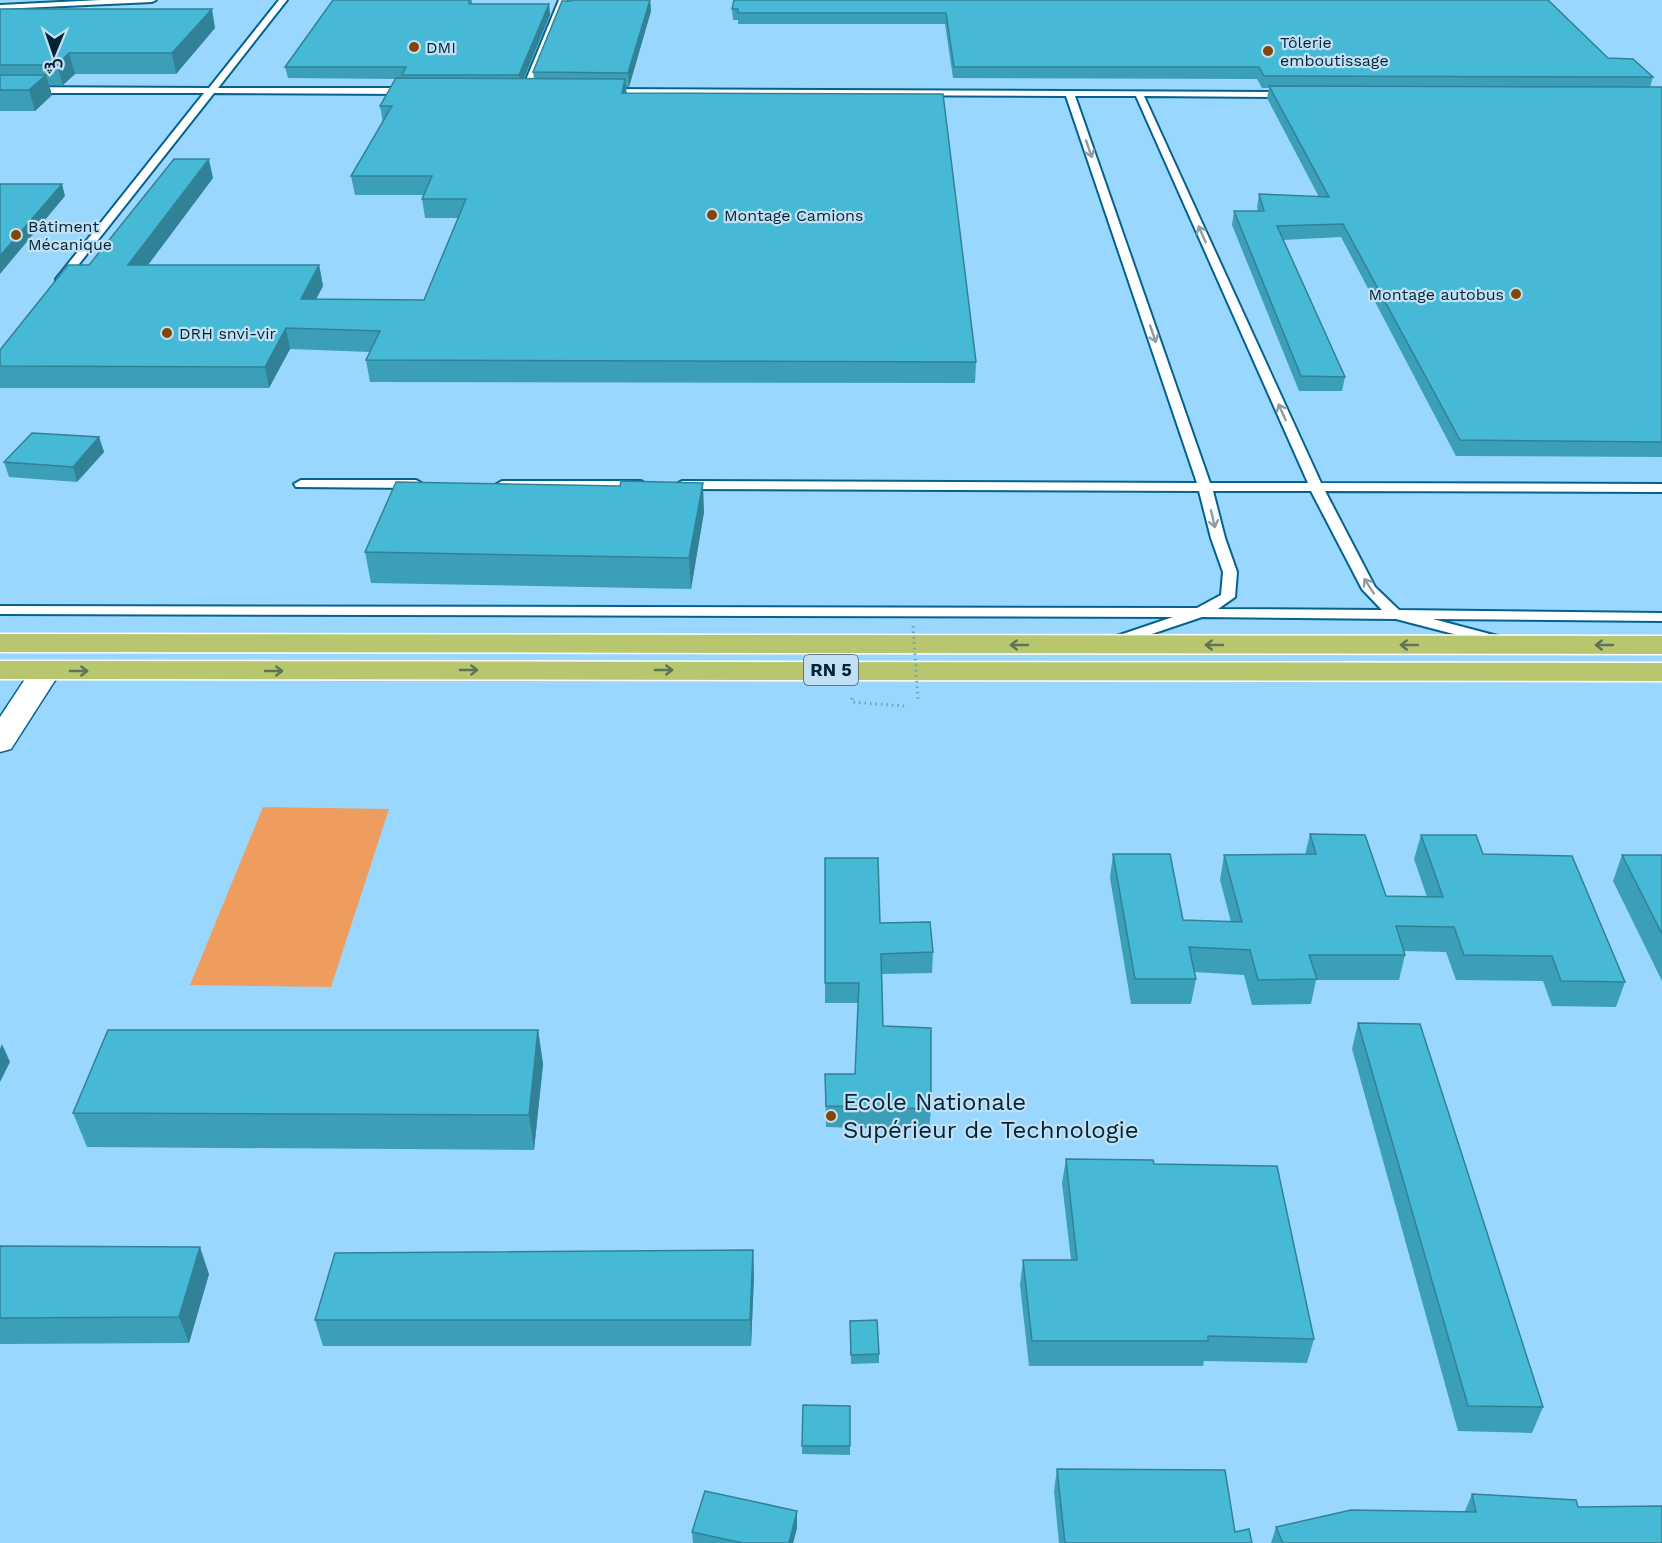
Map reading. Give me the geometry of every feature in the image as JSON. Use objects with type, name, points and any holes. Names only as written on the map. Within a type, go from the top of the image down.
[{"type":"highway","name":"RN 5","points":[[0,643],[1662,645]]},
{"type":"highway","name":"RN 5","points":[[0,670],[1662,672]]},
{"type":"street","points":[[0,742],[46,671]]},
{"type":"lane","points":[[0,7],[152,0]]},
{"type":"lane","points":[[51,292],[283,0]]},
{"type":"lane","points":[[525,92],[563,0]]},
{"type":"lane","points":[[0,90],[421,91]]},
{"type":"lane","points":[[514,92],[537,92]]},
{"type":"lane","points":[[596,92],[1305,94]]},
{"type":"lane","points":[[1070,94],[1206,487],[1218,538],[1230,572],[1228,597],[1200,613],[1104,645]]},
{"type":"lane","points":[[1139,94],[1316,487],[1369,589],[1394,614],[1516,645]]},
{"type":"lane","points":[[302,484],[432,484]]},
{"type":"lane","points":[[492,484],[1662,488]]},
{"type":"lane","points":[[0,610],[1200,613],[1662,617]]},
{"type":"path","points":[[907,699],[918,699],[913,626]]},
{"type":"path","points":[[874,698],[852,697],[852,702],[904,706]]},
{"type":"shaded area","points":[[263,807],[389,809],[331,987],[190,985]]},
{"type":"building","name":"DMI","points":[[333,0],[469,0],[469,4],[549,4],[519,75],[402,75],[406,67],[285,67]]},
{"type":"building","points":[[650,0],[628,73],[533,72],[562,1]]},
{"type":"building","name":"Tôlerie emboutissage","points":[[734,0],[1548,0],[1608,58],[1633,59],[1653,77],[1264,76],[1259,67],[954,67],[946,13],[738,13],[738,9],[732,9]]},
{"type":"building","points":[[0,9],[212,9],[172,53],[69,53],[57,65],[0,65]]},
{"type":"building","points":[[0,75],[46,75],[29,90],[0,90]]},
{"type":"building","name":"Montage Camions","points":[[396,78],[625,79],[622,93],[943,94],[976,362],[366,360],[380,331],[286,328],[265,367],[0,366],[0,350],[68,265],[89,265],[174,159],[209,159],[128,265],[319,265],[301,299],[424,300],[466,199],[422,199],[432,176],[351,176],[392,106],[380,106]]},
{"type":"building","name":"Montage autobus","points":[[1269,86],[1662,87],[1662,442],[1460,440],[1343,224],[1277,226],[1345,377],[1301,376],[1234,211],[1264,211],[1259,194],[1329,197]]},
{"type":"building","name":"Bâtiment Mécanique","points":[[0,184],[62,184],[0,256]]},
{"type":"building","points":[[32,433],[99,437],[73,467],[4,462]]},
{"type":"building","points":[[621,481],[703,483],[689,558],[365,552],[396,482],[620,486]]},
{"type":"building","points":[[1310,834],[1365,835],[1386,896],[1443,897],[1421,835],[1476,835],[1483,854],[1572,856],[1625,982],[1561,981],[1552,956],[1464,955],[1454,927],[1396,926],[1405,955],[1309,955],[1317,979],[1258,980],[1250,950],[1189,947],[1196,979],[1135,979],[1113,854],[1170,854],[1183,920],[1242,922],[1224,855],[1316,854]]},
{"type":"building","points":[[1622,855],[1662,855],[1662,934]]},
{"type":"building","points":[[825,858],[878,858],[880,923],[930,922],[933,952],[881,954],[883,1026],[931,1028],[931,1109],[826,1106],[825,1074],[855,1074],[859,983],[825,983]]},
{"type":"building","points":[[1358,1023],[1420,1024],[1543,1407],[1468,1406]]},
{"type":"building","points":[[108,1030],[538,1030],[529,1115],[73,1113]]},
{"type":"building","points":[[1066,1159],[1153,1160],[1154,1164],[1277,1166],[1314,1339],[1208,1336],[1208,1341],[1032,1341],[1023,1260],[1077,1260]]},
{"type":"building","points":[[0,1246],[200,1247],[179,1317],[0,1318]]},
{"type":"building","points":[[753,1250],[750,1320],[315,1320],[335,1253]]},
{"type":"building","points":[[877,1320],[879,1354],[851,1355],[850,1321]]},
{"type":"building","points":[[803,1405],[850,1406],[850,1446],[802,1446]]},
{"type":"building","points":[[1057,1469],[1225,1470],[1235,1532],[1249,1529],[1252,1543],[1065,1543]]},
{"type":"building","points":[[705,1491],[797,1511],[789,1543],[743,1543],[692,1532]]},
{"type":"building","points":[[1472,1494],[1576,1500],[1578,1507],[1662,1506],[1662,1543],[1283,1543],[1276,1527],[1351,1510],[1476,1512]]},
{"type":"place","name":"DMI","points":[[414,47]]},
{"type":"place","name":"Tôlerie emboutissage","points":[[1268,51]]},
{"type":"place","name":"Montage Camions","points":[[712,215]]},
{"type":"place","name":"Bâtiment Mécanique","points":[[16,235]]},
{"type":"place","name":"Montage autobus","points":[[1516,294]]},
{"type":"place","name":"DRH snvi-vir","points":[[167,333]]},
{"type":"place","name":"Ecole Nationale Supérieur de Technologie","points":[[831,1116]]}]
